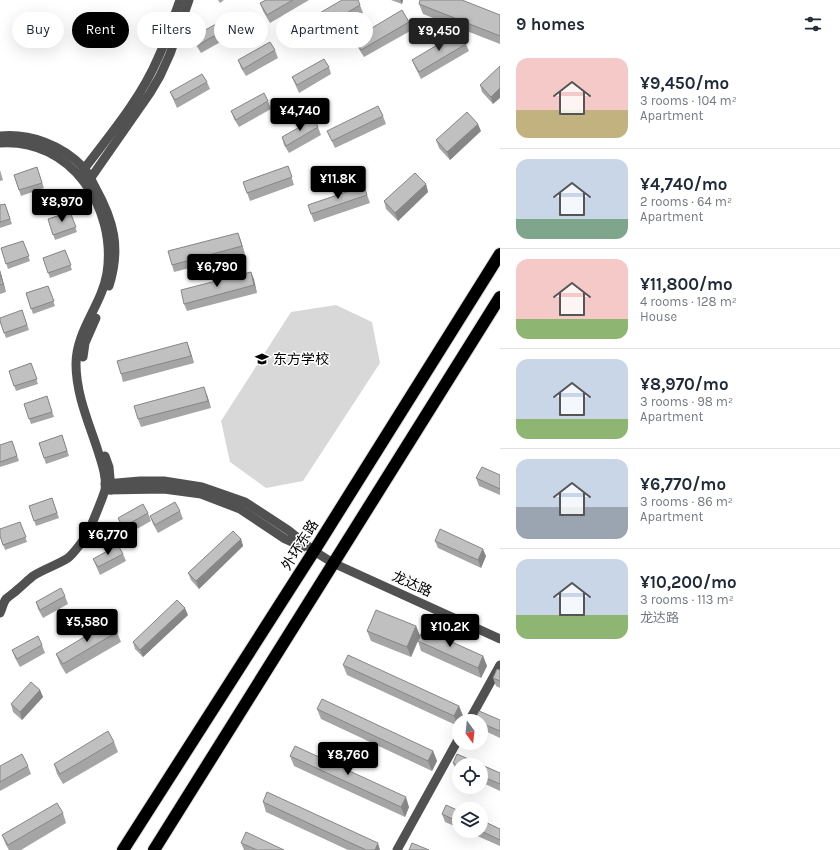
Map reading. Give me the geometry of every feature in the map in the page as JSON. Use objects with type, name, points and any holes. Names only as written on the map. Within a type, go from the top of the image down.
[{"type":"highway","name":"外环东路","points":[[123,850],[314,551],[500,254]]},
{"type":"highway","points":[[154,850],[500,297]]},
{"type":"street","points":[[82,172],[132,106],[158,58],[180,0]]},
{"type":"street","points":[[88,181],[150,93],[160,76],[170,54],[189,0]]},
{"type":"street","points":[[0,136],[25,138],[46,142],[62,150],[88,181],[102,215],[108,247],[107,273],[99,300],[79,341],[76,362],[77,384],[108,487],[87,535],[69,557],[34,576],[6,600],[0,613]]},
{"type":"street","points":[[0,143],[26,145],[44,150],[82,172]]},
{"type":"street","name":"龙达路","points":[[108,487],[140,481],[164,481],[202,487],[245,502],[288,530],[314,551],[334,564],[500,639]]},
{"type":"street","points":[[473,714],[500,665]]},
{"type":"street","points":[[397,850],[452,750]]},
{"type":"shaded area","points":[[336,305],[372,322],[380,363],[303,481],[266,488],[230,462],[221,421],[291,312]]},
{"type":"building","points":[[266,0],[293,0],[268,14],[268,12],[265,12],[260,3]]},
{"type":"building","points":[[342,0],[358,0],[360,5],[348,12],[321,12]]},
{"type":"building","points":[[420,0],[462,0],[500,15],[500,36],[419,4]]},
{"type":"building","points":[[402,10],[409,22],[373,43],[373,27]]},
{"type":"building","points":[[214,25],[214,36],[206,40],[206,30]]},
{"type":"building","points":[[459,32],[466,44],[419,72],[412,60]]},
{"type":"building","points":[[270,42],[275,50],[243,69],[238,60],[259,48],[268,48],[268,43]]},
{"type":"building","points":[[324,59],[329,67],[297,85],[292,77]]},
{"type":"building","points":[[500,66],[500,88],[491,97],[480,85]]},
{"type":"building","points":[[202,74],[207,82],[175,100],[170,92]]},
{"type":"building","points":[[264,93],[268,101],[236,120],[231,111]]},
{"type":"building","points":[[378,106],[383,116],[332,141],[327,131]]},
{"type":"building","points":[[467,112],[478,124],[447,152],[436,140]]},
{"type":"building","points":[[314,119],[318,127],[286,146],[282,137]]},
{"type":"building","points":[[288,166],[292,177],[247,193],[243,182]]},
{"type":"building","points":[[37,167],[42,183],[19,190],[14,175]]},
{"type":"building","points":[[415,173],[426,184],[395,213],[384,201]]},
{"type":"building","points":[[364,186],[367,195],[311,214],[308,205]]},
{"type":"building","points":[[5,204],[10,219],[0,222],[0,205]]},
{"type":"building","points":[[70,212],[76,227],[53,235],[48,219]]},
{"type":"building","points":[[238,233],[242,246],[172,265],[168,251]]},
{"type":"building","points":[[23,241],[29,256],[6,264],[1,248]]},
{"type":"building","points":[[65,250],[71,265],[48,273],[43,258]]},
{"type":"building","points":[[251,272],[254,285],[184,304],[181,290]]},
{"type":"building","points":[[0,273],[3,284],[0,285]]},
{"type":"building","points":[[48,286],[54,301],[31,309],[26,293]]},
{"type":"building","points":[[22,310],[27,325],[4,333],[0,318]]},
{"type":"building","points":[[187,342],[191,356],[121,374],[117,361]]},
{"type":"building","points":[[31,363],[37,379],[14,386],[9,371]]},
{"type":"building","points":[[204,387],[208,401],[138,419],[134,406]]},
{"type":"building","points":[[47,396],[52,412],[29,419],[24,404]]},
{"type":"building","points":[[62,435],[67,451],[44,458],[39,443]]},
{"type":"building","points":[[12,441],[17,456],[0,462],[0,445]]},
{"type":"building","points":[[482,467],[500,475],[500,489],[476,478]]},
{"type":"building","points":[[52,498],[57,513],[34,521],[29,506]]},
{"type":"building","points":[[175,502],[180,511],[155,525],[150,516]]},
{"type":"building","points":[[143,504],[148,513],[123,527],[118,518]]},
{"type":"building","points":[[20,522],[26,537],[3,545],[0,536],[0,529]]},
{"type":"building","points":[[440,529],[483,549],[478,560],[435,541]]},
{"type":"building","points":[[233,531],[241,539],[196,581],[188,573]]},
{"type":"building","points":[[118,545],[123,554],[98,567],[93,559]]},
{"type":"building","points":[[61,588],[65,596],[40,610],[36,602]]},
{"type":"building","points":[[177,600],[185,608],[140,650],[133,642]]},
{"type":"building","points":[[376,610],[416,626],[407,647],[367,631]]},
{"type":"building","points":[[111,621],[117,632],[63,664],[56,654]]},
{"type":"building","points":[[423,629],[483,656],[478,668],[418,641]]},
{"type":"building","points":[[38,636],[42,645],[17,659],[12,650]]},
{"type":"building","points":[[348,655],[459,706],[455,714],[452,715],[343,665]]},
{"type":"building","points":[[497,669],[500,670],[500,681],[493,678]]},
{"type":"building","points":[[31,682],[40,690],[20,712],[11,704]]},
{"type":"building","points":[[322,699],[433,751],[428,761],[317,709]]},
{"type":"building","points":[[479,711],[486,714],[478,714]]},
{"type":"building","points":[[488,715],[500,720],[500,731],[488,726]]},
{"type":"building","points":[[108,731],[114,742],[60,774],[54,764]]},
{"type":"building","points":[[295,746],[406,797],[401,807],[290,756]]},
{"type":"building","points":[[22,754],[28,766],[0,782],[0,766]]},
{"type":"building","points":[[457,754],[466,758],[455,758]]},
{"type":"building","points":[[488,768],[500,773],[500,784],[488,779]]},
{"type":"building","points":[[267,792],[378,843],[375,850],[366,850],[263,802]]},
{"type":"building","points":[[57,803],[63,813],[8,845],[2,835]]},
{"type":"building","points":[[446,805],[452,808],[452,819],[442,814]]},
{"type":"building","points":[[488,823],[500,829],[500,840],[488,834]]},
{"type":"building","points":[[246,832],[284,850],[257,850],[241,843]]},
{"type":"building","points":[[412,843],[429,850],[409,850]]},
{"type":"place","name":"东方学校","points":[[262,359]]}]
